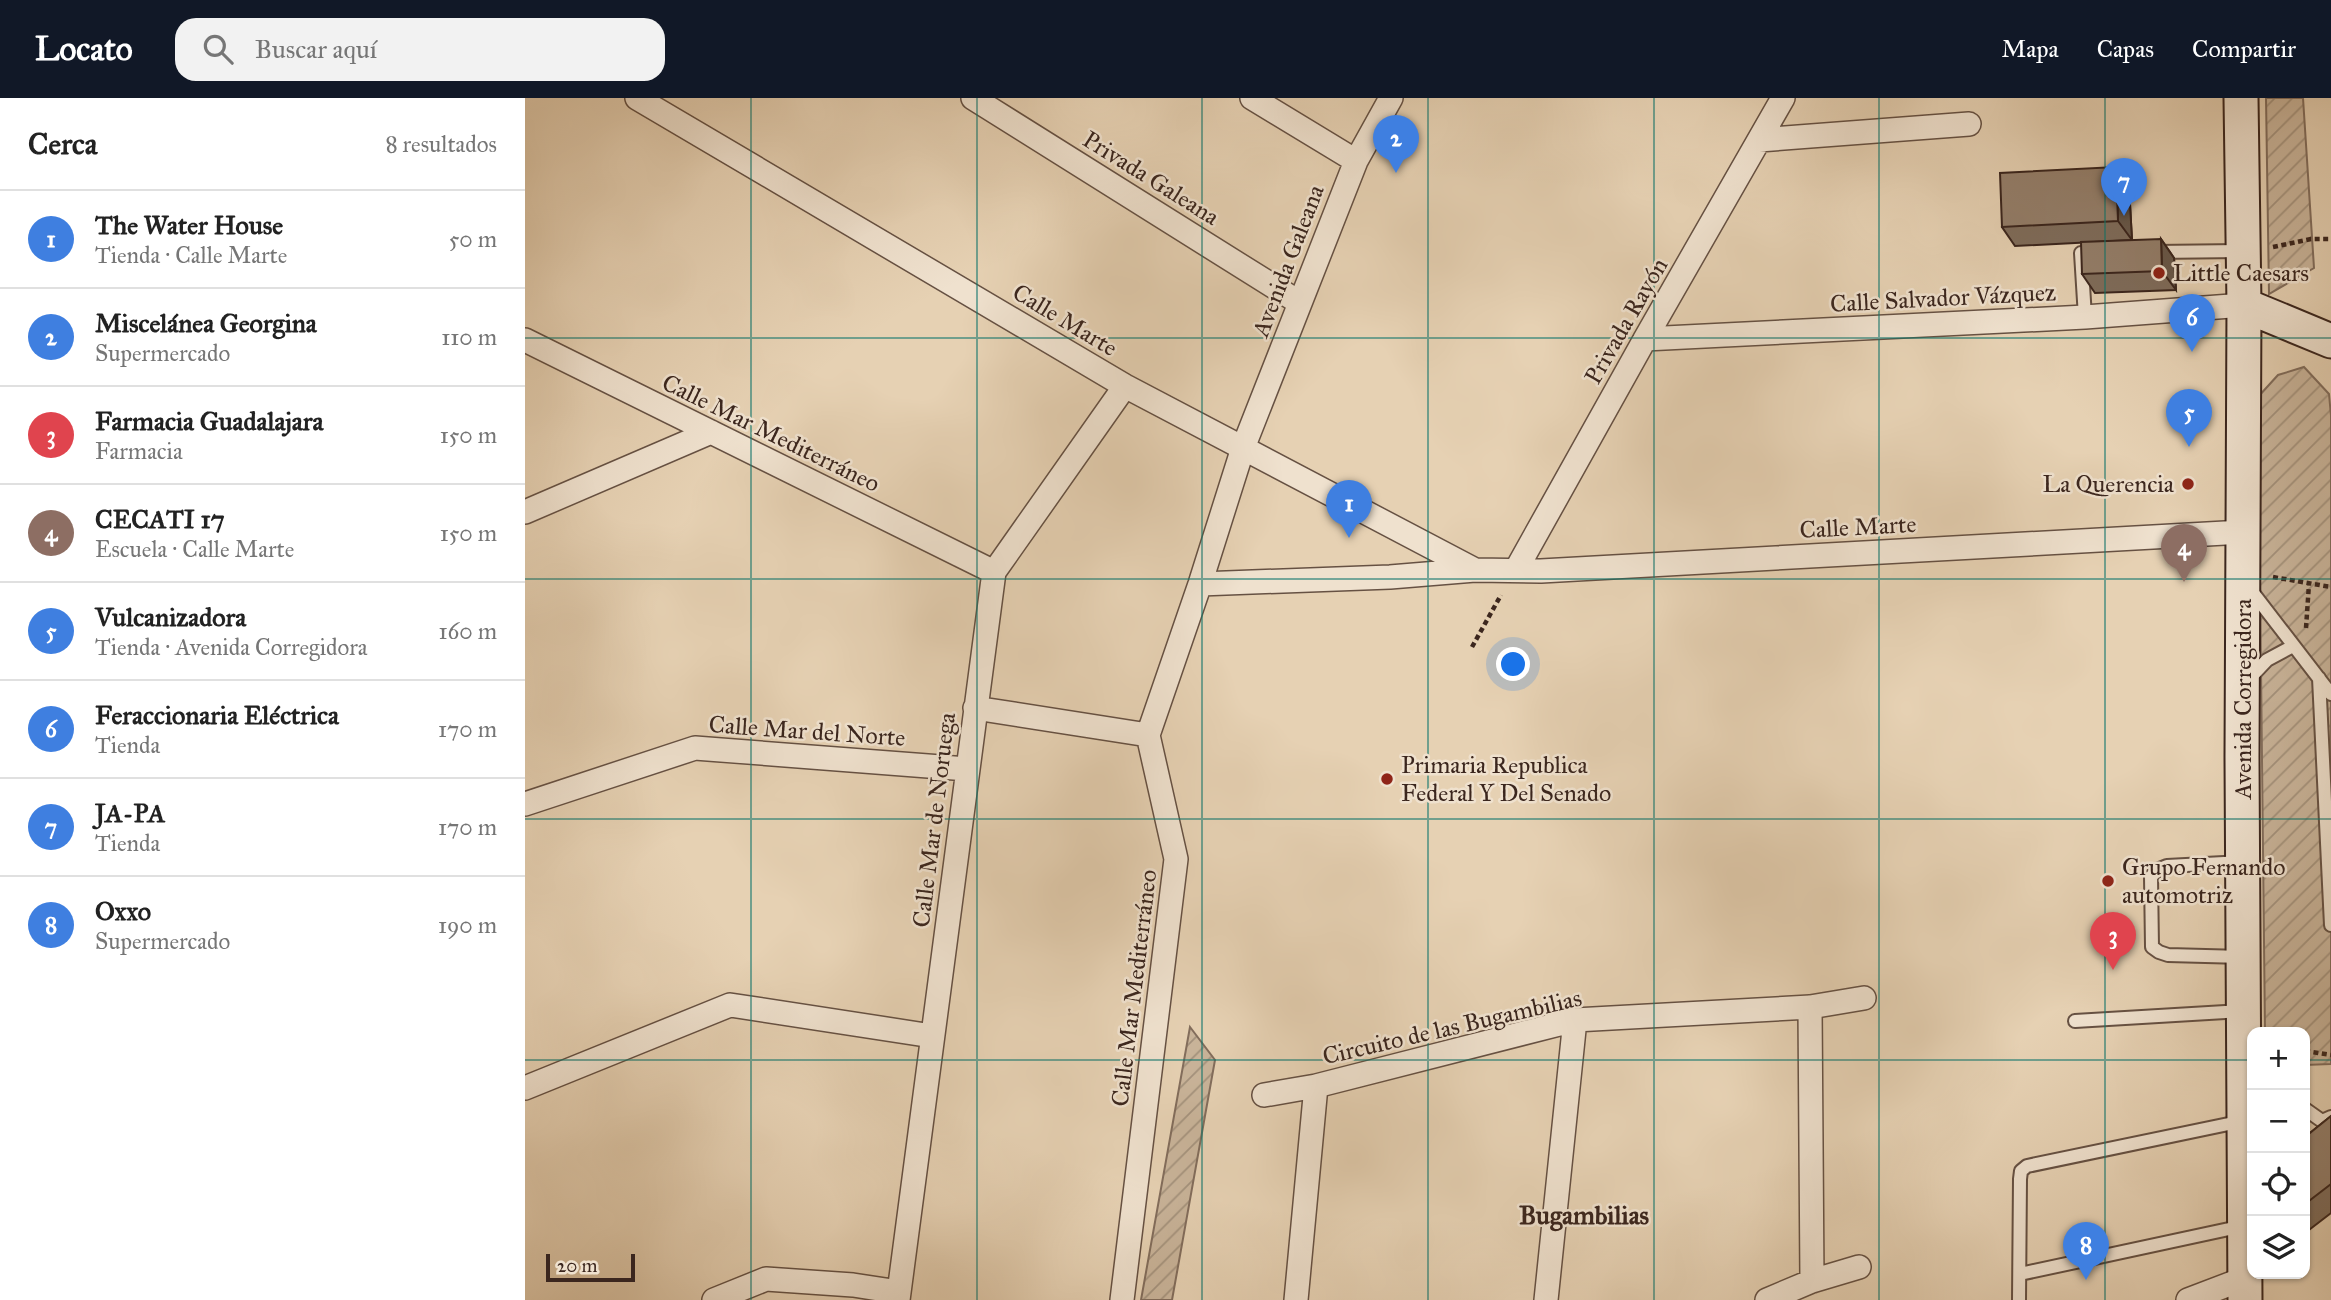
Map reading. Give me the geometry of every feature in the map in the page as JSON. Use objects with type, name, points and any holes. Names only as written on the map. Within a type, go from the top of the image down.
[{"type":"main road","name":"Avenida Corregidora","points":[[2241,98],[2241,247],[2244,305],[2243,1011],[2247,1059]]},
{"type":"main road","points":[[2244,305],[2331,341]]},
{"type":"main road","name":"Avenida Corregidora","points":[[2244,1289],[2243,1121],[2247,1081]]},
{"type":"street","name":"Calle Marte","points":[[637,98],[1125,386],[1475,570]]},
{"type":"street","name":"Privada Galeana","points":[[974,98],[1300,303]]},
{"type":"street","points":[[1252,98],[1356,162]]},
{"type":"street","name":"Avenida Galeana","points":[[1243,448],[1356,162],[1391,98]]},
{"type":"street","name":"Privada Rayón","points":[[1509,570],[1783,98]]},
{"type":"street","points":[[1759,140],[1969,124]]},
{"type":"street","name":"Calle Salvador Vázquez","points":[[1644,339],[2085,317],[2244,305]]},
{"type":"street","name":"Calle Mar Mediterráneo","points":[[525,340],[994,572]]},
{"type":"street","name":"Calle Mar de Noruega","points":[[898,1296],[994,572],[1125,386]]},
{"type":"street","points":[[525,512],[711,432]]},
{"type":"street","points":[[975,708],[1148,735],[1243,448]]},
{"type":"street","name":"Calle Marte","points":[[1200,584],[1390,577],[1475,570],[1569,569],[2243,532]]},
{"type":"street","name":"Calle Mar Mediterráneo","points":[[1122,1300],[1176,859],[1148,735]]},
{"type":"street","name":"Calle Mar del Norte","points":[[525,804],[695,748],[967,769]]},
{"type":"street","name":"Circuito de las Bugambilias","points":[[1264,1095],[1317,1086],[1575,1020],[1810,1007],[1864,998]]},
{"type":"street","points":[[525,1088],[730,1005],[932,1036]]},
{"type":"street","points":[[1810,1007],[1812,1281]]},
{"type":"street","points":[[1546,1300],[1575,1020]]},
{"type":"street","name":"Circuito de las Bugambilias","points":[[1296,1300],[1317,1086]]},
{"type":"street","points":[[1767,1300],[1812,1281],[1859,1267]]},
{"type":"street","points":[[714,1300],[766,1279],[853,1284],[898,1296]]},
{"type":"street","points":[[2188,1300],[2244,1289]]},
{"type":"lane","points":[[2134,252],[2241,247]]},
{"type":"lane","points":[[2085,317],[2081,253],[2108,253]]},
{"type":"lane","points":[[2243,574],[2293,646],[2331,694]]},
{"type":"lane","points":[[2242,685],[2267,660],[2293,646]]},
{"type":"lane","points":[[2319,678],[2331,925]]},
{"type":"lane","points":[[2243,862],[2167,866],[2157,870],[2151,877],[2152,947],[2168,955],[2243,957]]},
{"type":"lane","points":[[2075,1021],[2243,1011]]},
{"type":"lane","points":[[2310,1113],[2322,1121],[2331,1117]]},
{"type":"lane","points":[[2019,1300],[2019,1179],[2021,1171],[2027,1166],[2243,1121]]},
{"type":"lane","points":[[2020,1274],[2243,1226]]},
{"type":"path","points":[[2241,247],[2278,248],[2311,239],[2331,239]]},
{"type":"path","points":[[1472,647],[1501,598],[1509,570]]},
{"type":"path","points":[[2243,574],[2331,587]]},
{"type":"path","points":[[2304,660],[2309,583]]},
{"type":"path","points":[[2310,1052],[2331,1055]]},
{"type":"shaded area","points":[[2266,98],[2303,98],[2314,268],[2269,294]]},
{"type":"shaded area","points":[[2304,367],[2329,394],[2331,416],[2331,1064],[2310,1065],[2310,1027],[2265,1027],[2258,397],[2278,375]]},
{"type":"shaded area","points":[[1190,1027],[1215,1060],[1172,1300],[1141,1300]]},
{"type":"building","points":[[2116,167],[2118,221],[2002,227],[2000,173]]},
{"type":"building","points":[[2161,239],[2162,271],[2082,274],[2081,242]]},
{"type":"building","points":[[2331,1116],[2331,1184],[2310,1200],[2310,1153],[2310,1133]]},
{"type":"place","name":"Miscelánea Georgina","points":[[1396,173]]},
{"type":"place","name":"JA-PA","points":[[2124,216]]},
{"type":"place","name":"Little Caesars","points":[[2159,273]]},
{"type":"place","name":"Feraccionaria Eléctrica","points":[[2192,352]]},
{"type":"place","name":"Vulcanizadora","points":[[2189,447]]},
{"type":"place","name":"La Querencia","points":[[2188,484]]},
{"type":"place","name":"The Water House","points":[[1349,538]]},
{"type":"place","name":"CECATI 17","points":[[2184,582]]},
{"type":"place","name":"Primaria Republica Federal Y Del Senado","points":[[1387,779]]},
{"type":"place","name":"Grupo Fernando automotriz","points":[[2108,881]]},
{"type":"place","name":"Farmacia Guadalajara","points":[[2113,970]]},
{"type":"place","name":"Oxxo","points":[[2086,1280]]},
{"type":"district","name":"Bugambilias","points":[[1584,1215]]}]
